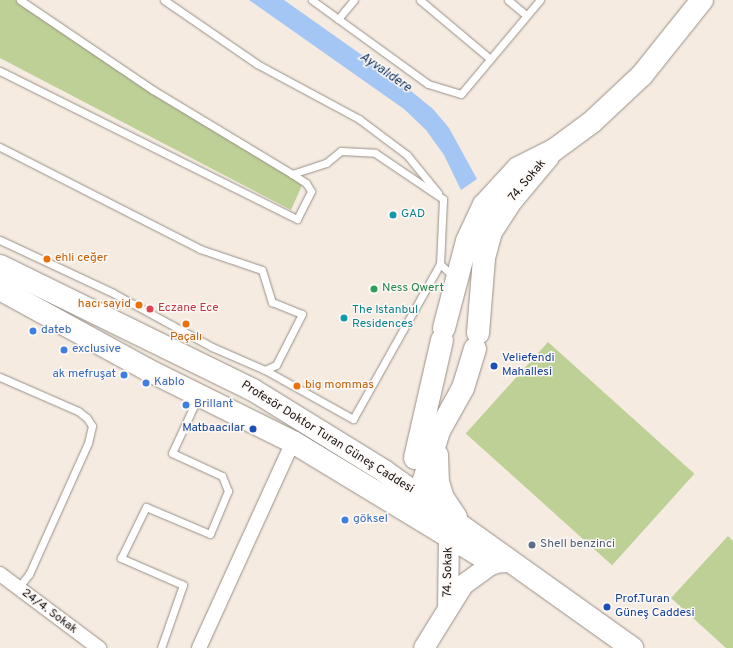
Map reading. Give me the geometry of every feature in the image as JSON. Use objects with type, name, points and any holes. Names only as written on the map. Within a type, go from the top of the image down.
[{"type":"main road","points":[[554,150],[592,122],[642,74],[702,0]]},
{"type":"main road","name":"74. Sokak","points":[[431,433],[443,334],[448,272],[467,241],[484,206],[518,168],[554,150]]},
{"type":"main road","name":"74. Sokak","points":[[431,433],[463,388],[477,341],[484,258],[491,232],[512,200],[554,150]]},
{"type":"main road","name":"Profesör Doktor Turan Güneş Caddesi","points":[[0,266],[253,390],[384,471],[412,497],[455,530],[632,648]]},
{"type":"main road","name":"Profesör Doktor Turan Güneş Caddesi","points":[[0,289],[199,395],[293,442],[412,497]]},
{"type":"main road","points":[[460,319],[471,323],[477,341],[465,356],[452,355],[447,351],[443,334],[460,319]]},
{"type":"main road","points":[[384,471],[431,433]]},
{"type":"main road","points":[[412,497],[431,433]]},
{"type":"main road","points":[[431,433],[438,482],[455,530]]},
{"type":"main road","name":"74. Sokak","points":[[428,647],[448,608],[455,530]]},
{"type":"main road","points":[[448,608],[472,576],[503,563]]},
{"type":"main road","name":"Profesör Doktor Turan Güneş Caddesi","points":[[503,563],[572,614],[614,648]]},
{"type":"street","points":[[199,648],[293,442]]},
{"type":"street","name":"24/4. Sokak","points":[[0,574],[99,648]]},
{"type":"lane","points":[[0,71],[297,219],[311,191],[306,183],[153,90],[20,0]]},
{"type":"lane","points":[[0,240],[112,293],[212,347],[265,370],[353,419],[448,272],[443,199],[407,154],[359,119],[257,64],[164,0]]},
{"type":"lane","points":[[312,0],[428,84],[461,94],[489,58],[540,0]]},
{"type":"lane","points":[[338,19],[354,0]]},
{"type":"lane","points":[[420,0],[489,58]]},
{"type":"lane","points":[[508,0],[526,15]]},
{"type":"lane","points":[[0,147],[200,249],[262,270],[272,302],[302,314],[276,365],[265,370]]},
{"type":"lane","points":[[292,174],[326,164],[341,151],[375,153],[443,199]]},
{"type":"lane","points":[[0,377],[78,411],[87,418],[92,426],[88,443],[29,574],[18,588]]},
{"type":"lane","points":[[160,648],[183,585],[121,558],[146,508],[210,534],[228,491],[222,476],[172,453],[199,395]]},
{"type":"green space","points":[[0,0],[22,0],[303,183],[291,210],[0,58]]},
{"type":"green space","points":[[548,342],[694,474],[612,565],[466,433]]},
{"type":"green space","points":[[728,536],[733,541],[733,648],[726,648],[671,598]]},
{"type":"water","name":"Ayvalıdere","points":[[249,0],[284,0],[400,82],[433,109],[449,128],[477,179],[461,190],[444,155],[426,130],[404,109]]},
{"type":"place","name":"GAD","points":[[393,215]]},
{"type":"place","name":"ehli ceğer","points":[[47,259]]},
{"type":"place","name":"Ness Qwert","points":[[374,289]]},
{"type":"place","name":"hacı sayid","points":[[139,305]]},
{"type":"place","name":"Eczane Ece","points":[[150,309]]},
{"type":"place","name":"The Istanbul Residences","points":[[344,318]]},
{"type":"place","name":"Paçalı","points":[[186,324]]},
{"type":"place","name":"dateb","points":[[33,331]]},
{"type":"place","name":"exclusive","points":[[64,350]]},
{"type":"place","name":"Veliefendi Mahallesi","points":[[494,366]]},
{"type":"place","name":"ak mefruşat","points":[[124,375]]},
{"type":"place","name":"Kablo","points":[[146,383]]},
{"type":"place","name":"big mommas","points":[[297,386]]},
{"type":"place","name":"Brillant","points":[[186,405]]},
{"type":"place","name":"Matbaacılar","points":[[253,429]]},
{"type":"place","name":"göksel","points":[[345,520]]},
{"type":"place","name":"Shell benzinci","points":[[532,545]]},
{"type":"place","name":"Prof.Turan Güneş Caddesi","points":[[607,607]]}]
